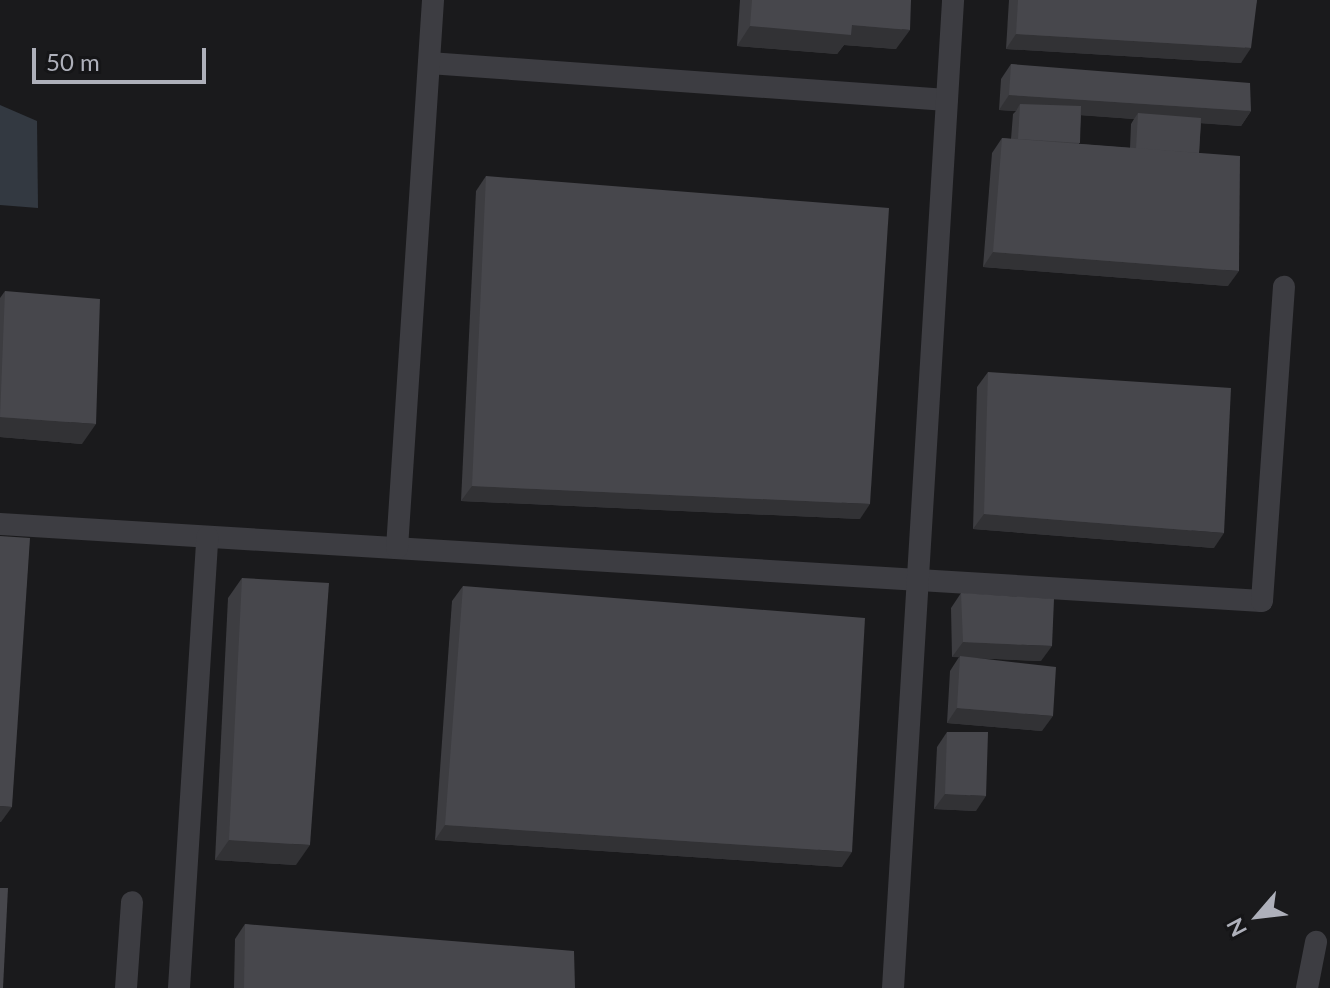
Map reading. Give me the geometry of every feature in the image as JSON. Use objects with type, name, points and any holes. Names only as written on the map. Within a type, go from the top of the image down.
[{"type":"lane","points":[[397,548],[433,0]]},
{"type":"lane","points":[[893,988],[953,0]]},
{"type":"lane","points":[[429,63],[947,100]]},
{"type":"lane","points":[[0,524],[1262,601],[1284,287]]},
{"type":"lane","points":[[179,988],[207,537]]},
{"type":"lane","points":[[126,988],[132,902]]},
{"type":"lane","points":[[1307,988],[1316,942]]},
{"type":"shaded area","points":[[0,105],[37,121],[38,208],[0,205]]},
{"type":"building","points":[[752,0],[911,0],[910,30],[852,25],[851,35],[750,26]]},
{"type":"building","points":[[1018,0],[1257,0],[1251,48],[1016,34]]},
{"type":"building","points":[[1011,64],[1250,83],[1251,111],[1009,95]]},
{"type":"building","points":[[1020,104],[1081,106],[1080,143],[1018,139]]},
{"type":"building","points":[[1138,113],[1201,118],[1199,153],[1136,149]]},
{"type":"building","points":[[1002,138],[1240,156],[1239,271],[993,252]]},
{"type":"building","points":[[486,176],[889,208],[870,504],[472,486]]},
{"type":"building","points":[[5,291],[100,299],[96,424],[0,417]]},
{"type":"building","points":[[988,372],[1231,388],[1224,533],[984,514]]},
{"type":"building","points":[[0,536],[30,538],[12,807],[0,806]]},
{"type":"building","points":[[242,578],[329,583],[310,845],[229,840]]},
{"type":"building","points":[[463,586],[865,618],[852,852],[445,825]]},
{"type":"building","points":[[961,593],[1054,599],[1052,646],[963,642]]},
{"type":"building","points":[[960,656],[1056,667],[1053,716],[957,708]]},
{"type":"building","points":[[947,732],[988,732],[986,796],[945,794]]},
{"type":"building","points":[[0,888],[8,888],[3,988],[0,988]]},
{"type":"building","points":[[245,924],[574,951],[575,988],[244,988]]}]
